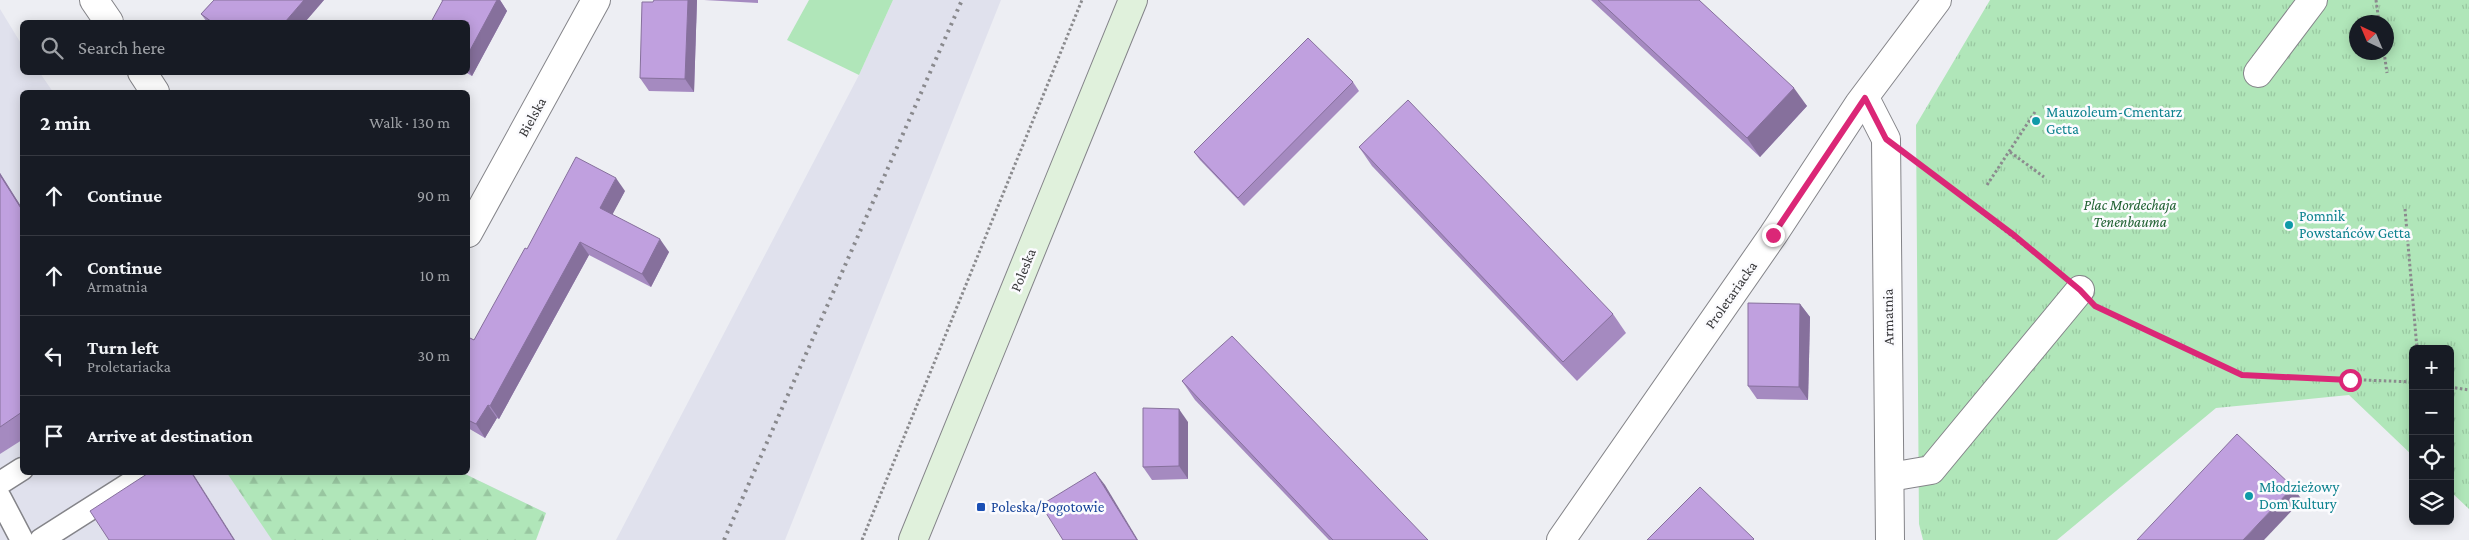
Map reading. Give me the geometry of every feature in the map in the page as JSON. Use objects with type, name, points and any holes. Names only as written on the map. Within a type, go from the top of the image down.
[{"type":"main road","name":"Poleska","points":[[913,540],[1133,0]]},
{"type":"street","points":[[94,0],[108,20]]},
{"type":"street","name":"Bielska","points":[[470,229],[596,0]]},
{"type":"street","name":"Proletariacka","points":[[1560,540],[1773,235],[1865,98],[1937,0]]},
{"type":"street","points":[[2258,74],[2313,0]]},
{"type":"street","points":[[144,75],[154,90]]},
{"type":"street","name":"Armatnia","points":[[1865,98],[1886,139],[1890,540]]},
{"type":"street","points":[[1890,477],[1931,470],[2080,290]]},
{"type":"lane","points":[[0,483],[20,470]]},
{"type":"lane","points":[[41,540],[143,475]]},
{"type":"lane","points":[[0,498],[22,540]]},
{"type":"path","points":[[862,540],[1082,0]]},
{"type":"path","points":[[2376,0],[2378,15]]},
{"type":"path","points":[[2385,60],[2387,73]]},
{"type":"path","points":[[1987,185],[2035,112]]},
{"type":"path","points":[[1886,139],[2015,236],[2080,290],[2095,306],[2242,375],[2409,382]]},
{"type":"path","points":[[2010,152],[2044,177]]},
{"type":"path","points":[[2405,209],[2417,345]]},
{"type":"path","points":[[2454,388],[2469,390]]},
{"type":"shaded area","points":[[893,0],[1001,0],[785,540],[616,540],[859,75]]},
{"type":"shaded area","points":[[0,9],[20,42],[20,75],[41,75],[52,90],[20,90],[20,475],[467,475],[546,513],[530,540],[0,540]]},
{"type":"green space","points":[[809,0],[893,0],[859,75],[787,40]]},
{"type":"green space","name":"Plac Mordechaja Tenenbauma","points":[[1990,0],[2469,0],[2469,509],[2454,495],[2454,345],[2409,345],[2409,452],[2349,395],[2216,408],[2057,540],[1923,540],[1919,524],[1916,125]]},
{"type":"green space","points":[[228,475],[467,475],[546,513],[536,540],[272,540]]},
{"type":"building","points":[[214,0],[304,0],[287,20],[209,20],[201,14]]},
{"type":"building","points":[[443,0],[497,0],[470,50],[470,20],[432,20]]},
{"type":"building","points":[[654,0],[688,0],[685,79],[640,78],[642,2],[653,2]]},
{"type":"building","points":[[1598,0],[1699,0],[1794,88],[1747,138]]},
{"type":"building","points":[[1308,38],[1353,82],[1238,198],[1194,152]]},
{"type":"building","points":[[1408,100],[1613,314],[1563,362],[1359,147]]},
{"type":"building","points":[[576,157],[616,178],[600,208],[660,239],[642,274],[580,242],[490,406],[488,405],[476,424],[470,421],[470,338],[474,340],[525,248],[527,249]]},
{"type":"building","points":[[0,175],[20,207],[20,413],[0,427]]},
{"type":"building","points":[[1748,303],[1800,304],[1799,387],[1748,386]]},
{"type":"building","points":[[1232,336],[1428,540],[1333,540],[1182,381]]},
{"type":"building","points":[[1143,408],[1179,409],[1179,466],[1143,467]]},
{"type":"building","name":"Młodzieżowy Dom Kultury","points":[[2237,434],[2293,487],[2243,540],[2137,540]]},
{"type":"building","points":[[1095,472],[1137,540],[1063,540],[1041,505]]},
{"type":"building","points":[[145,475],[193,475],[234,540],[109,540],[90,511]]},
{"type":"building","points":[[1700,487],[1754,539],[1647,540]]},
{"type":"railway","points":[[724,540],[962,0]]},
{"type":"place","name":"Mauzoleum-Cmentarz Getta","points":[[2036,121]]},
{"type":"place","name":"Pomnik Powstańców Getta","points":[[2289,225]]},
{"type":"place","name":"Młodzieżowy Dom Kultury","points":[[2249,496]]},
{"type":"place","name":"Poleska/Pogotowie","points":[[981,507]]},
{"type":"route","points":[[1773,235],[1859,104],[1865,98],[1886,139],[2015,236],[2080,290],[2095,306],[2242,375],[2350,380]]}]
